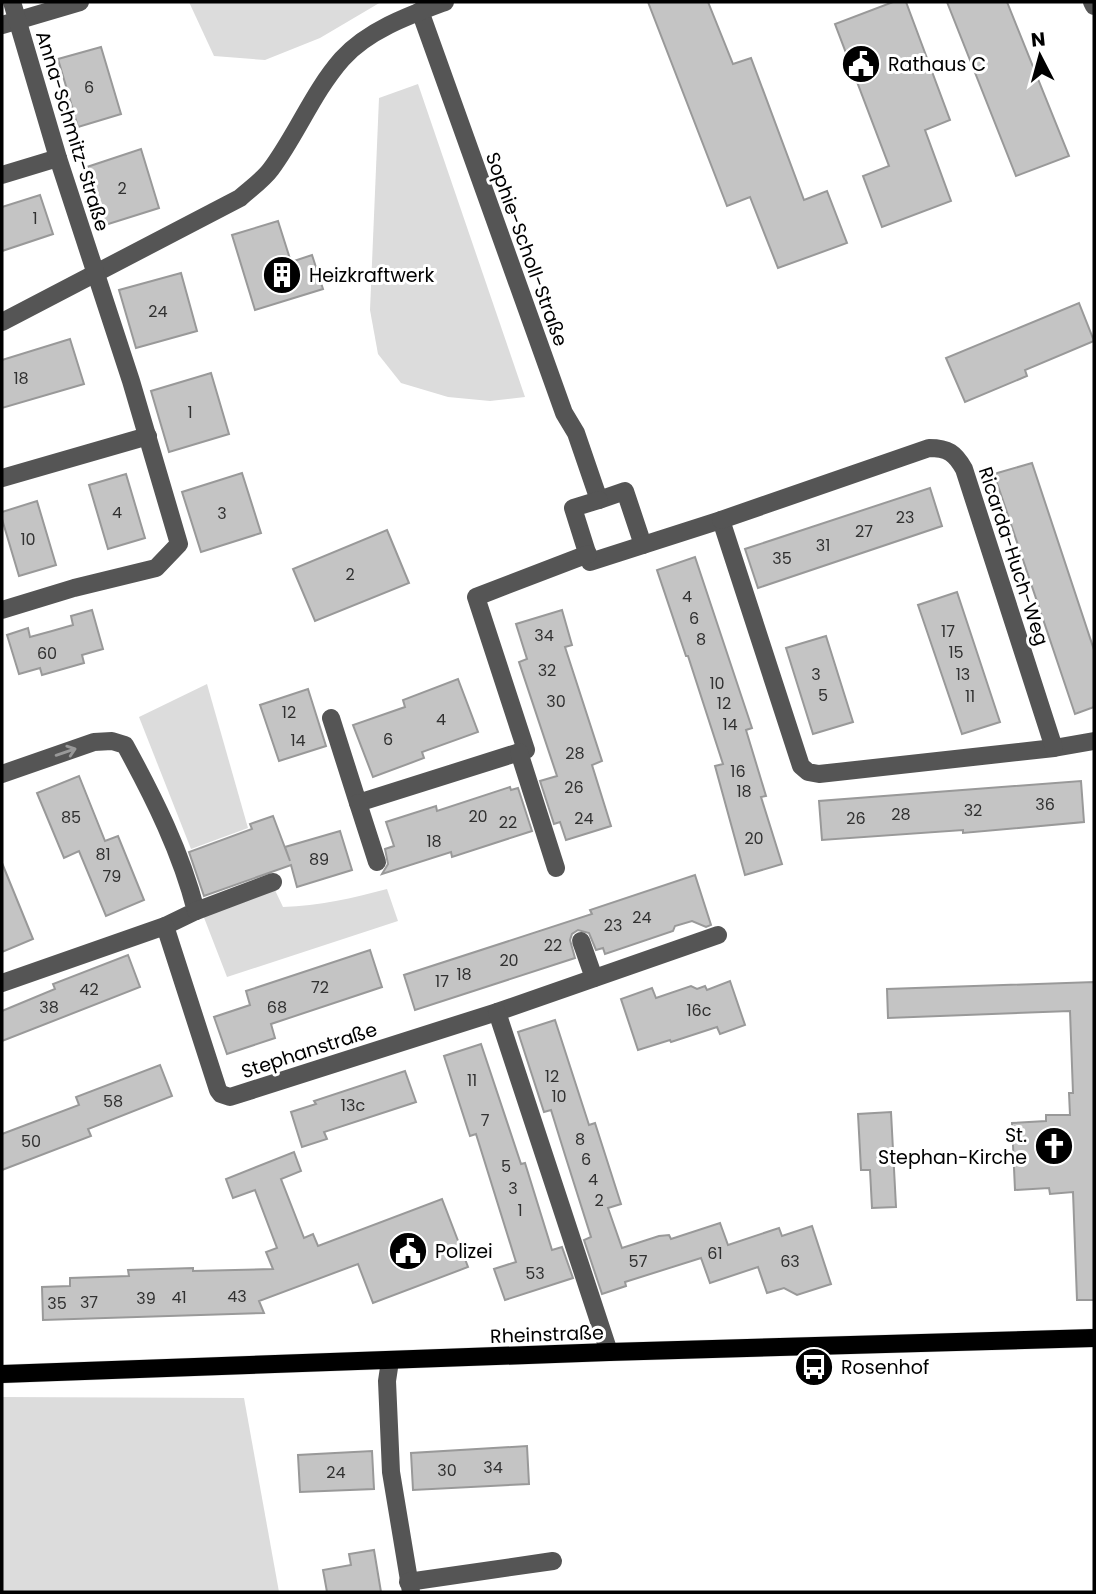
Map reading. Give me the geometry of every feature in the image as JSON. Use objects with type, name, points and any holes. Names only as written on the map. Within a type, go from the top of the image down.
[{"type":"main road","name":"Rheinstraße","points":[[2,1374],[1094,1338]]},
{"type":"street","name":"Anna-Schmitz-Straße","points":[[2,610],[74,588],[156,568],[179,544],[148,436],[95,272],[10,23],[12,2]]},
{"type":"street","points":[[10,23],[80,2]]},
{"type":"street","points":[[2,322],[240,198],[271,170],[314,97],[343,58],[362,42],[393,23],[445,2]]},
{"type":"street","name":"Sophie-Scholl-Straße","points":[[420,11],[564,413],[576,433],[598,500]]},
{"type":"street","points":[[2,175],[58,158]]},
{"type":"street","points":[[2,478],[148,436]]},
{"type":"street","name":"Ricarda-Huch-Weg","points":[[643,545],[929,448],[944,448],[955,454],[964,469],[1054,748]]},
{"type":"street","points":[[625,491],[643,545],[590,562],[573,508],[598,500],[625,491]]},
{"type":"street","points":[[721,520],[801,766],[808,772],[819,774],[1054,748],[1094,741]]},
{"type":"street","points":[[358,803],[526,750],[476,597],[588,554]]},
{"type":"street","points":[[331,718],[377,862]]},
{"type":"street","points":[[2,774],[94,742],[112,741],[125,745],[159,809],[190,888],[196,911]]},
{"type":"street","points":[[519,752],[556,867]]},
{"type":"street","points":[[2,983],[165,926],[196,911],[273,882]]},
{"type":"street","name":"Stephanstraße","points":[[165,926],[218,1090],[226,1097],[497,1012]]},
{"type":"street","points":[[609,1352],[497,1012],[718,936]]},
{"type":"street","points":[[581,941],[594,978]]},
{"type":"street","points":[[390,1361],[387,1381],[391,1472],[410,1587],[553,1561]]},
{"type":"shaded area","points":[[189,2],[381,2],[320,38],[265,60],[214,56]]},
{"type":"shaded area","points":[[418,84],[525,397],[490,401],[448,397],[401,383],[378,354],[370,310],[379,98]]},
{"type":"shaded area","points":[[207,684],[248,828],[191,849],[139,717]]},
{"type":"shaded area","points":[[274,888],[283,907],[336,901],[387,889],[398,921],[227,977],[203,915]]},
{"type":"shaded area","points":[[2,1397],[244,1398],[279,1592],[2,1592]]},
{"type":"building","points":[[648,2],[708,2],[733,64],[751,58],[804,200],[827,191],[847,243],[778,268],[750,197],[727,206]]},
{"type":"building","points":[[893,2],[906,2],[950,120],[925,130],[951,201],[882,227],[863,176],[889,166],[835,24]]},
{"type":"building","points":[[947,2],[1007,2],[1069,156],[1016,176]]},
{"type":"building","points":[[101,47],[121,114],[78,127],[58,59]]},
{"type":"building","points":[[141,149],[159,208],[102,226],[84,168]]},
{"type":"building","points":[[40,195],[53,234],[2,251],[2,207]]},
{"type":"building","name":"Heizkraftwerk","points":[[278,221],[291,262],[312,255],[323,289],[255,310],[232,235]]},
{"type":"building","points":[[181,273],[197,331],[136,348],[119,290]]},
{"type":"building","points":[[1079,303],[1094,341],[1025,370],[1027,376],[965,402],[946,358]]},
{"type":"building","points":[[70,339],[84,384],[2,408],[2,360]]},
{"type":"building","points":[[211,373],[229,434],[169,452],[151,391]]},
{"type":"building","points":[[1032,463],[1094,650],[1094,707],[1075,714],[994,474]]},
{"type":"building","points":[[242,473],[261,533],[201,552],[182,492]]},
{"type":"building","points":[[126,474],[145,538],[108,549],[89,485]]},
{"type":"building","points":[[930,488],[942,526],[758,588],[745,549]]},
{"type":"building","points":[[37,501],[56,565],[19,576],[2,512]]},
{"type":"building","points":[[387,530],[409,583],[315,621],[293,569]]},
{"type":"building","points":[[695,557],[752,728],[746,730],[766,796],[761,797],[782,864],[745,875],[715,766],[723,764],[657,570]]},
{"type":"building","points":[[957,592],[1000,722],[962,734],[918,605]]},
{"type":"building","points":[[92,610],[103,649],[82,655],[84,663],[42,675],[40,668],[19,674],[7,635],[28,628],[30,637],[73,625],[71,616]]},
{"type":"building","points":[[562,610],[572,645],[565,647],[602,761],[592,765],[611,826],[566,840],[560,822],[554,824],[540,781],[557,776],[519,662],[527,659],[516,624]]},
{"type":"building","points":[[826,636],[853,722],[813,734],[786,648]]},
{"type":"building","points":[[458,679],[478,732],[422,752],[424,758],[373,777],[353,725],[405,707],[403,700]]},
{"type":"building","points":[[308,689],[326,746],[279,761],[260,705]]},
{"type":"building","points":[[79,776],[105,841],[118,836],[144,900],[106,916],[79,851],[64,858],[37,793]]},
{"type":"building","points":[[1081,781],[1084,822],[963,833],[963,830],[822,840],[819,801]]},
{"type":"building","points":[[510,787],[511,790],[518,788],[532,831],[452,857],[451,852],[382,874],[388,864],[385,849],[394,846],[386,822],[436,806],[437,811]]},
{"type":"building","points":[[273,816],[290,861],[285,847],[340,831],[352,870],[297,887],[291,865],[204,896],[189,852],[252,829],[250,824]]},
{"type":"building","points":[[2,863],[33,939],[2,952]]},
{"type":"building","points":[[695,875],[711,925],[706,927],[692,921],[675,926],[673,931],[605,954],[603,948],[596,950],[589,933],[578,930],[572,934],[570,940],[575,958],[415,1010],[404,975],[592,914],[590,910]]},
{"type":"building","points":[[370,950],[382,987],[271,1024],[275,1038],[227,1054],[214,1017],[250,1005],[246,991]]},
{"type":"building","points":[[128,955],[140,987],[2,1041],[2,1011],[55,989],[53,984]]},
{"type":"building","points":[[730,981],[745,1025],[720,1034],[717,1027],[638,1050],[621,999],[652,988],[656,998],[691,986],[697,989],[705,986],[707,990]]},
{"type":"building","points":[[1094,982],[1094,1300],[1077,1300],[1073,1192],[1050,1194],[1049,1188],[1015,1190],[1012,1123],[1046,1121],[1046,1115],[1070,1115],[1069,1093],[1073,1093],[1070,1011],[888,1018],[887,989]]},
{"type":"building","points":[[555,1020],[589,1125],[595,1123],[621,1204],[608,1208],[622,1248],[659,1236],[669,1235],[671,1239],[720,1223],[728,1245],[779,1228],[782,1236],[812,1226],[831,1284],[797,1295],[784,1288],[767,1293],[758,1267],[710,1283],[701,1258],[625,1282],[626,1286],[602,1294],[584,1240],[591,1237],[551,1110],[544,1112],[518,1032]]},
{"type":"building","points":[[481,1044],[521,1164],[525,1163],[552,1250],[562,1247],[573,1278],[505,1300],[494,1269],[516,1262],[476,1134],[470,1136],[444,1056]]},
{"type":"building","points":[[160,1065],[172,1096],[88,1129],[91,1136],[2,1170],[2,1134],[79,1105],[76,1097]]},
{"type":"building","points":[[405,1071],[416,1102],[324,1132],[327,1139],[302,1147],[291,1112],[316,1104],[314,1101]]},
{"type":"building","points":[[891,1112],[896,1207],[872,1208],[870,1170],[861,1170],[858,1114]]},
{"type":"building","points":[[294,1152],[301,1171],[281,1179],[304,1238],[313,1234],[318,1246],[442,1199],[468,1267],[373,1303],[358,1264],[259,1301],[264,1313],[43,1320],[42,1287],[70,1286],[70,1278],[129,1276],[128,1270],[273,1269],[266,1252],[277,1248],[255,1190],[233,1198],[226,1179]]},
{"type":"building","points":[[527,1446],[529,1484],[413,1490],[411,1453]]},
{"type":"building","points":[[372,1451],[374,1489],[300,1492],[298,1455]]},
{"type":"building","points":[[374,1550],[381,1592],[327,1592],[323,1570],[351,1565],[349,1554]]},
{"type":"place","name":"Rathaus C","points":[[861,64]]},
{"type":"place","name":"Heizkraftwerk","points":[[282,275]]},
{"type":"place","name":"St. Stephan-Kirche","points":[[1054,1146]]},
{"type":"place","name":"Polizei","points":[[408,1251]]},
{"type":"place","name":"Rosenhof","points":[[814,1367]]}]
